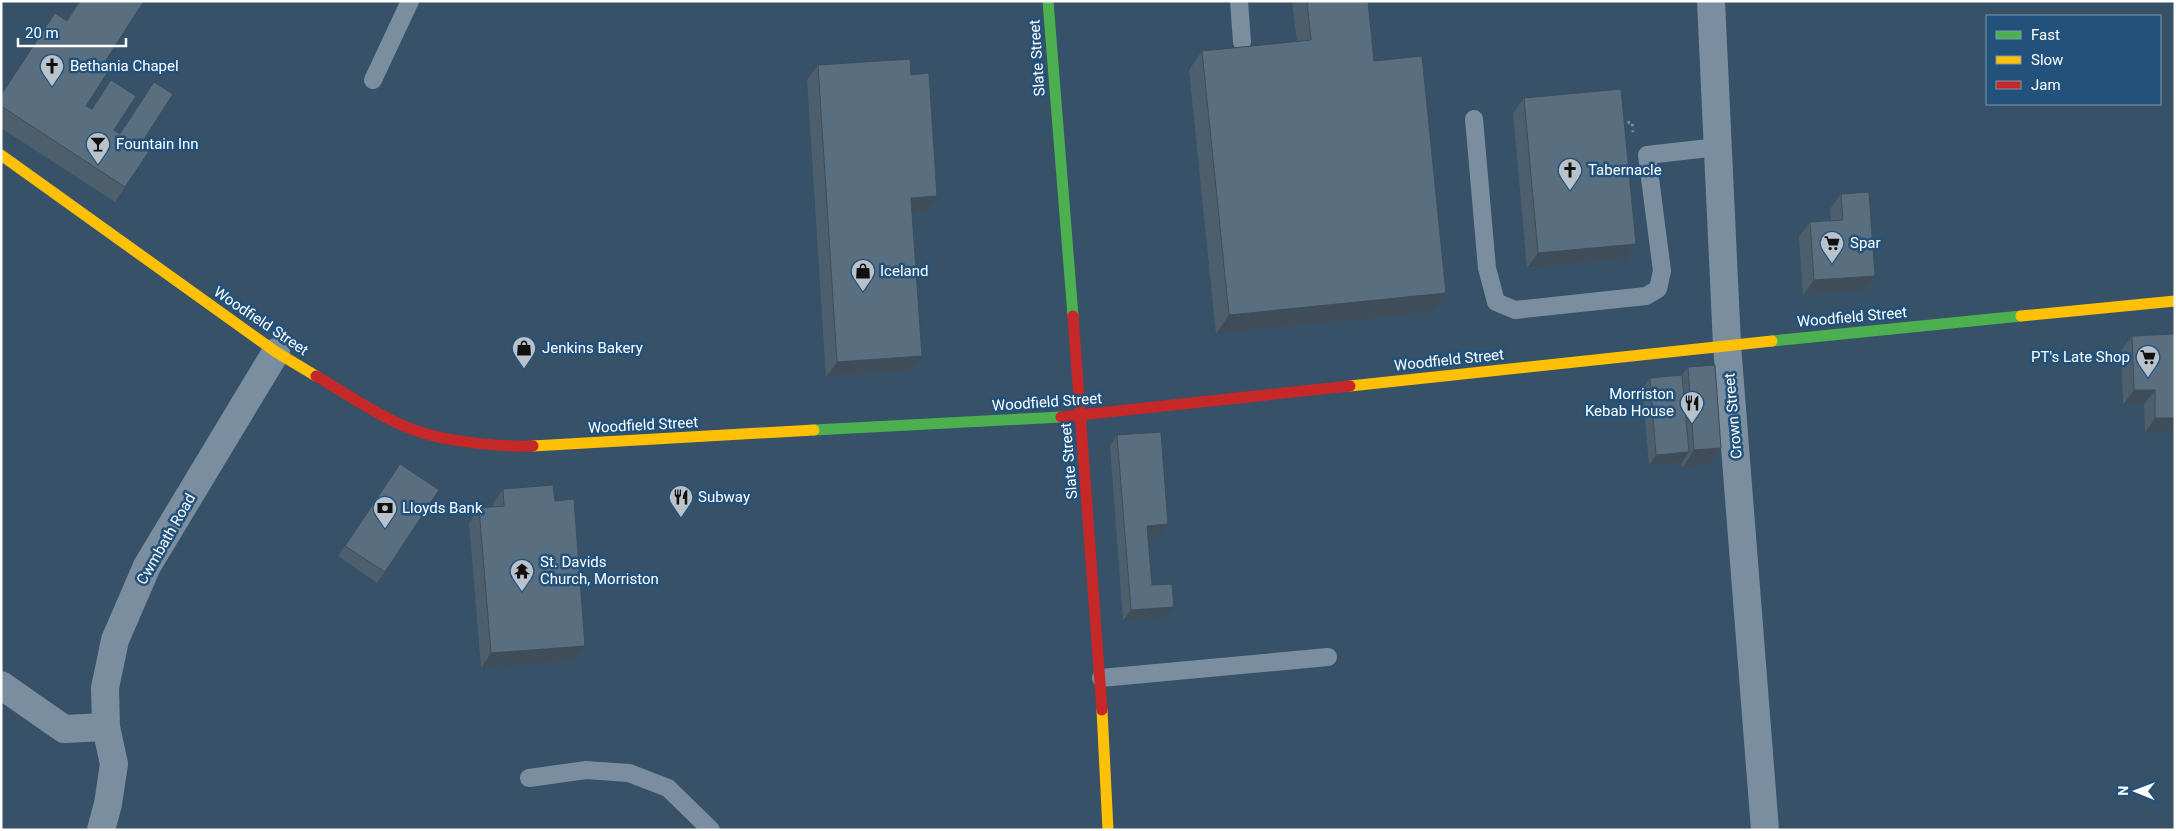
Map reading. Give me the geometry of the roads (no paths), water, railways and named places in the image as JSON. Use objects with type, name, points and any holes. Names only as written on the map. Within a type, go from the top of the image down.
[{"type":"main road","name":"Slate Street","points":[[1048,1],[1102,678],[1108,830]]},
{"type":"main road","name":"Woodfield Street","points":[[1,155],[276,352],[376,412],[419,432],[464,442],[526,446],[1080,416],[1727,344],[2175,302]]},
{"type":"street","name":"Crown Street","points":[[1711,1],[1727,344],[1766,830]]},
{"type":"street","name":"Cwmbath Road","points":[[101,830],[108,804],[114,764],[106,727],[105,688],[115,640],[147,566],[276,352]]},
{"type":"street","points":[[1,685],[64,729],[106,727]]},
{"type":"lane","points":[[373,80],[410,1]]},
{"type":"lane","points":[[1239,1],[1242,42]]},
{"type":"lane","points":[[1474,119],[1487,268],[1496,302],[1515,310],[1646,296],[1658,289],[1662,271],[1647,155],[1718,147]]},
{"type":"lane","points":[[1102,678],[1328,657]]},
{"type":"lane","points":[[529,778],[586,770],[629,774],[668,788],[711,830]]},
{"type":"place","name":"Bethania Chapel","points":[[52,87]]},
{"type":"place","name":"Fountain Inn","points":[[98,165]]},
{"type":"place","name":"Tabernacle","points":[[1570,191]]},
{"type":"place","name":"Spar","points":[[1832,264]]},
{"type":"place","name":"Iceland","points":[[863,292]]},
{"type":"place","name":"Jenkins Bakery","points":[[524,369]]},
{"type":"place","name":"PT's Late Shop","points":[[2148,378]]},
{"type":"place","name":"Morriston Kebab House","points":[[1692,424]]},
{"type":"place","name":"Subway","points":[[681,518]]},
{"type":"place","name":"Lloyds Bank","points":[[385,529]]},
{"type":"place","name":"St. Davids Church, Morriston","points":[[522,592]]}]
